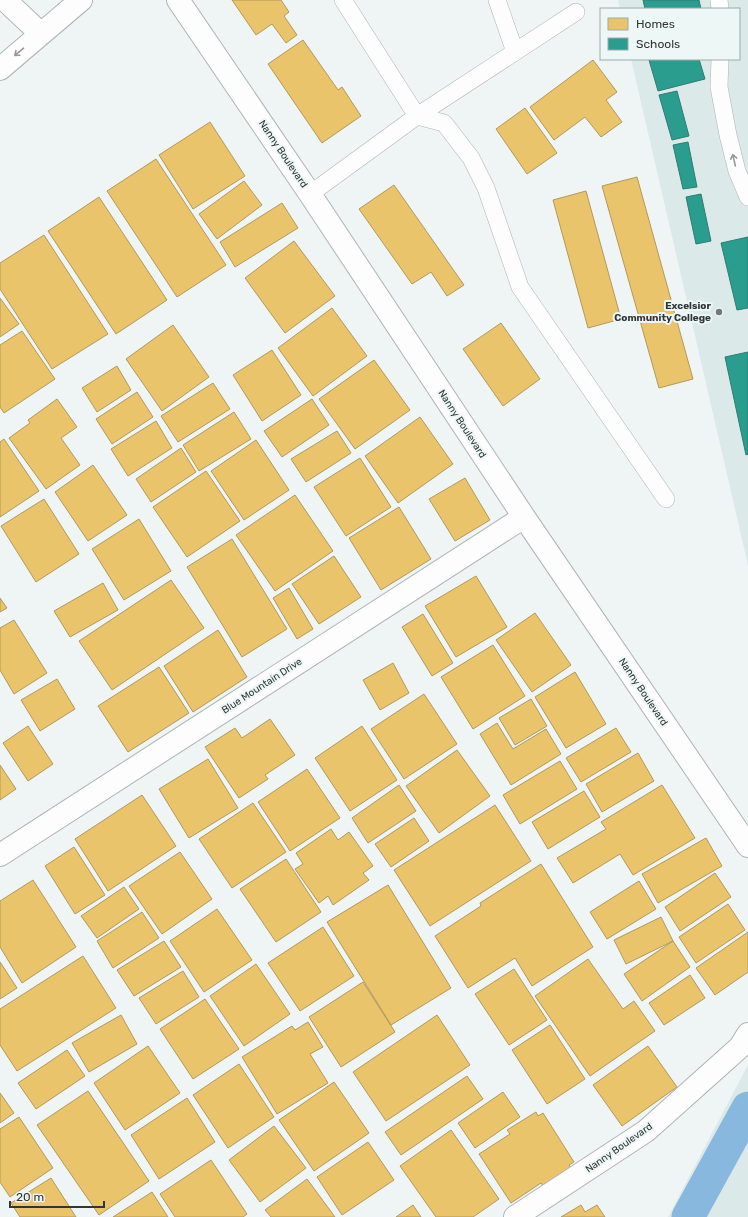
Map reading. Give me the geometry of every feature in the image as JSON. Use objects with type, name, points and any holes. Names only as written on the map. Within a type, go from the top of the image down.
[{"type":"street","points":[[0,69],[81,0]]},
{"type":"street","name":"Nanny Boulevard","points":[[178,0],[310,194],[524,517],[748,846]]},
{"type":"street","points":[[2,1],[41,34]]},
{"type":"street","name":"Blue Mountain Drive","points":[[0,855],[524,517]]},
{"type":"street","name":"Nanny Boulevard","points":[[515,1217],[646,1131],[740,1047],[748,1034]]},
{"type":"lane","points":[[343,0],[417,116],[444,123],[471,158],[486,188],[520,287],[666,499]]},
{"type":"lane","points":[[497,0],[515,52]]},
{"type":"lane","points":[[310,194],[417,116],[576,12]]},
{"type":"lane","points":[[720,60],[719,87],[728,135],[737,172],[748,197]]},
{"type":"shaded area","name":"Excelsior Community College","points":[[618,0],[748,0],[748,565],[631,60],[740,60],[740,8],[620,8]]},
{"type":"shaded area","points":[[748,1065],[748,1217],[668,1217]]},
{"type":"building: Homes","points":[[232,0],[281,0],[289,12],[284,16],[297,35],[286,43],[272,24],[256,35]]},
{"type":"building: Homes","points":[[303,40],[338,90],[342,87],[361,116],[322,143],[268,64]]},
{"type":"building: Homes","points":[[593,60],[617,92],[606,100],[622,122],[601,137],[585,117],[554,140],[530,107]]},
{"type":"building: Homes","points":[[525,108],[557,153],[527,174],[496,129]]},
{"type":"building: Homes","points":[[210,122],[245,176],[193,209],[159,155]]},
{"type":"building: Homes","points":[[156,159],[226,265],[177,297],[107,191]]},
{"type":"building: Homes","points":[[637,177],[693,379],[659,388],[602,186]]},
{"type":"building: Homes","points":[[244,181],[262,205],[217,239],[199,214]]},
{"type":"building: Homes","points":[[394,185],[464,285],[447,296],[431,272],[412,284],[359,209]]},
{"type":"building: Homes","points":[[586,191],[621,319],[588,328],[553,200]]},
{"type":"building: Homes","points":[[99,197],[167,300],[116,334],[48,231]]},
{"type":"building: Homes","points":[[282,203],[298,228],[235,267],[220,242]]},
{"type":"building: Homes","points":[[44,235],[108,334],[52,369],[0,289],[0,263]]},
{"type":"building: Homes","points":[[294,241],[335,296],[285,333],[245,278]]},
{"type":"building: Homes","points":[[0,298],[19,324],[0,337]]},
{"type":"building: Homes","points":[[332,308],[367,356],[313,396],[278,348]]},
{"type":"building: Homes","points":[[501,323],[540,379],[503,406],[463,349]]},
{"type":"building: Homes","points":[[173,325],[209,377],[162,411],[126,359]]},
{"type":"building: Homes","points":[[22,331],[55,379],[4,413],[0,407],[0,345]]},
{"type":"building: Homes","points":[[272,350],[301,395],[262,421],[233,375]]},
{"type":"building: Homes","points":[[374,360],[410,410],[355,449],[319,399]]},
{"type":"building: Homes","points":[[117,366],[131,390],[97,412],[82,388]]},
{"type":"building: Homes","points":[[213,383],[230,409],[178,442],[161,416]]},
{"type":"building: Homes","points":[[137,392],[153,417],[112,444],[96,419]]},
{"type":"building: Homes","points":[[57,399],[77,427],[61,438],[80,465],[46,489],[9,438],[30,423],[28,420]]},
{"type":"building: Homes","points":[[312,399],[329,425],[282,457],[264,431]]},
{"type":"building: Homes","points":[[234,412],[251,439],[199,471],[183,445]]},
{"type":"building: Homes","points":[[420,417],[453,464],[398,503],[365,456]]},
{"type":"building: Homes","points":[[156,421],[172,448],[128,476],[111,449]]},
{"type":"building: Homes","points":[[337,431],[351,453],[306,482],[291,459]]},
{"type":"building: Homes","points":[[4,439],[39,491],[0,517],[0,442]]},
{"type":"building: Homes","points":[[256,440],[289,490],[244,520],[211,471]]},
{"type":"building: Homes","points":[[181,448],[196,472],[151,502],[136,479]]},
{"type":"building: Homes","points":[[360,458],[391,507],[346,536],[314,487]]},
{"type":"building: Homes","points":[[93,465],[127,515],[88,541],[55,492]]},
{"type":"building: Homes","points":[[206,471],[240,521],[187,557],[153,507]]},
{"type":"building: Homes","points":[[465,478],[490,520],[455,541],[429,499]]},
{"type":"building: Homes","points":[[295,495],[333,551],[275,591],[236,535]]},
{"type":"building: Homes","points":[[44,499],[79,554],[36,582],[1,526]]},
{"type":"building: Homes","points":[[399,507],[431,559],[381,590],[349,538]]},
{"type":"building: Homes","points":[[139,519],[171,571],[124,600],[92,549]]},
{"type":"building: Homes","points":[[232,539],[287,629],[242,657],[187,567]]},
{"type":"building: Homes","points":[[334,556],[361,597],[319,624],[292,584]]},
{"type":"building: Homes","points":[[476,576],[507,627],[456,657],[425,606]]},
{"type":"building: Homes","points":[[171,580],[204,628],[112,690],[79,641]]},
{"type":"building: Homes","points":[[103,583],[118,610],[70,637],[54,611]]},
{"type":"building: Homes","points":[[289,588],[313,629],[297,639],[273,598]]},
{"type":"building: Homes","points":[[0,598],[7,608],[0,612]]},
{"type":"building: Homes","points":[[535,613],[571,665],[532,692],[496,640]]},
{"type":"building: Homes","points":[[423,614],[453,663],[432,676],[402,627]]},
{"type":"building: Homes","points":[[14,620],[47,673],[14,694],[0,670],[0,628]]},
{"type":"building: Homes","points":[[218,630],[247,677],[193,712],[164,666]]},
{"type":"building: Homes","points":[[493,645],[525,696],[473,729],[441,677]]},
{"type":"building: Homes","points":[[393,663],[409,693],[380,710],[363,680]]},
{"type":"building: Homes","points":[[159,667],[189,713],[128,752],[98,706]]},
{"type":"building: Homes","points":[[575,672],[606,724],[566,748],[535,697]]},
{"type":"building: Homes","points":[[57,679],[75,709],[40,731],[21,700]]},
{"type":"building: Homes","points":[[424,694],[457,744],[404,779],[371,729]]},
{"type":"building: Homes","points":[[531,699],[547,726],[515,745],[499,718]]},
{"type":"building: Homes","points":[[270,719],[295,755],[265,775],[268,779],[239,798],[205,747],[235,728],[242,738]]},
{"type":"building: Homes","points":[[497,723],[513,749],[546,729],[561,754],[511,785],[480,734]]},
{"type":"building: Homes","points":[[28,726],[53,764],[28,781],[3,743]]},
{"type":"building: Homes","points":[[362,726],[397,780],[350,811],[315,758]]},
{"type":"building: Homes","points":[[616,728],[631,752],[581,782],[566,758]]},
{"type":"building: Homes","points":[[457,750],[490,796],[439,833],[406,786]]},
{"type":"building: Homes","points":[[638,753],[654,781],[602,812],[586,784]]},
{"type":"building: Homes","points":[[208,759],[238,808],[189,838],[159,789]]},
{"type":"building: Homes","points":[[560,761],[577,789],[520,824],[503,795]]},
{"type":"building: Homes","points":[[0,765],[16,789],[0,800]]},
{"type":"building: Homes","points":[[307,769],[340,818],[290,851],[258,802]]},
{"type":"building: Homes","points":[[399,785],[416,811],[368,843],[352,818]]},
{"type":"building: Homes","points":[[662,785],[695,838],[633,875],[620,854],[573,883],[557,858],[606,829],[601,822]]},
{"type":"building: Homes","points":[[584,791],[600,817],[548,849],[532,822]]},
{"type":"building: Homes","points":[[142,795],[176,846],[108,891],[75,839]]},
{"type":"building: Homes","points":[[253,803],[286,852],[232,888],[199,839]]},
{"type":"building: Homes","points":[[495,805],[531,861],[430,926],[394,870]]},
{"type":"building: Homes","points":[[414,818],[429,841],[391,867],[375,844]]},
{"type":"building: Homes","points":[[331,829],[338,840],[349,832],[373,866],[363,873],[369,880],[333,905],[328,896],[319,903],[295,869],[303,864],[296,853]]},
{"type":"building: Homes","points":[[706,838],[722,866],[658,903],[642,874]]},
{"type":"building: Homes","points":[[74,847],[105,895],[75,914],[45,866]]},
{"type":"building: Homes","points":[[180,852],[212,899],[162,934],[129,886]]},
{"type":"building: Homes","points":[[286,859],[321,912],[276,942],[240,889]]},
{"type":"building: Homes","points":[[541,864],[593,947],[532,986],[515,958],[468,988],[435,936],[481,906],[480,903]]},
{"type":"building: Homes","points":[[715,873],[731,897],[680,931],[665,907]]},
{"type":"building: Homes","points":[[33,880],[76,947],[22,983],[0,947],[0,901]]},
{"type":"building: Homes","points":[[639,881],[656,909],[607,939],[590,912]]},
{"type":"building: Homes","points":[[388,885],[451,988],[391,1025],[327,922]]},
{"type":"building: Homes","points":[[124,887],[139,909],[97,938],[81,916]]},
{"type":"building: Homes","points":[[728,904],[745,930],[696,963],[679,937]]},
{"type":"building: Homes","points":[[217,909],[252,960],[204,992],[170,941]]},
{"type":"building: Homes","points":[[142,912],[159,938],[113,968],[97,941]]},
{"type":"building: Homes","points":[[661,917],[673,941],[626,964],[614,940]]},
{"type":"building: Homes","points":[[323,927],[354,976],[300,1011],[268,963]]},
{"type":"building: Homes","points":[[748,932],[748,972],[715,995],[696,968]]},
{"type":"building: Homes","points":[[164,941],[181,967],[134,996],[117,970]]},
{"type":"building: Homes","points":[[673,941],[690,967],[642,1001],[624,974]]},
{"type":"building: Homes","points":[[83,956],[116,1008],[17,1071],[0,1045],[0,1009]]},
{"type":"building: Homes","points":[[588,959],[623,1009],[634,1001],[655,1031],[590,1076],[535,996]]},
{"type":"building: Homes","points":[[0,962],[17,988],[0,999]]},
{"type":"building: Homes","points":[[256,964],[290,1014],[244,1046],[210,996]]},
{"type":"building: Homes","points":[[514,969],[547,1020],[509,1045],[475,994]]},
{"type":"building: Homes","points":[[183,971],[199,997],[156,1024],[139,998]]},
{"type":"building: Homes","points":[[690,975],[705,998],[664,1025],[649,1003]]},
{"type":"building: Homes","points":[[363,982],[395,1032],[341,1067],[309,1017]]},
{"type":"building: Homes","points":[[205,999],[239,1049],[193,1079],[160,1029]]},
{"type":"building: Homes","points":[[121,1015],[137,1044],[89,1072],[72,1043]]},
{"type":"building: Homes","points":[[437,1015],[470,1065],[386,1121],[353,1072]]},
{"type":"building: Homes","points":[[308,1022],[323,1047],[310,1054],[328,1083],[277,1114],[242,1057],[292,1026],[295,1030]]},
{"type":"building: Homes","points":[[550,1025],[585,1079],[547,1104],[512,1050]]},
{"type":"building: Homes","points":[[148,1046],[180,1093],[125,1130],[94,1083]]},
{"type":"building: Homes","points":[[648,1046],[677,1087],[622,1126],[593,1085]]},
{"type":"building: Homes","points":[[67,1050],[85,1076],[36,1109],[18,1083]]},
{"type":"building: Homes","points":[[239,1064],[274,1117],[228,1148],[193,1095]]},
{"type":"building: Homes","points":[[467,1076],[483,1099],[401,1155],[385,1132]]},
{"type":"building: Homes","points":[[334,1082],[369,1133],[314,1171],[279,1120]]},
{"type":"building: Homes","points":[[88,1091],[149,1181],[99,1215],[37,1125]]},
{"type":"building: Homes","points":[[503,1092],[520,1117],[475,1148],[458,1123]]},
{"type":"building: Homes","points":[[0,1093],[14,1113],[0,1123]]},
{"type":"building: Homes","points":[[187,1098],[215,1142],[159,1179],[131,1135]]},
{"type":"building: Homes","points":[[536,1112],[538,1116],[543,1113],[574,1162],[569,1165],[573,1170],[545,1189],[541,1183],[511,1203],[479,1154],[510,1134],[507,1130]]},
{"type":"building: Homes","points":[[19,1117],[53,1168],[10,1197],[0,1182],[0,1129]]},
{"type":"building: Homes","points":[[274,1126],[306,1168],[260,1202],[229,1160]]},
{"type":"building: Homes","points":[[451,1130],[499,1199],[473,1217],[436,1217],[400,1166]]},
{"type":"building: Homes","points":[[368,1142],[394,1180],[342,1215],[317,1177]]},
{"type":"building: Homes","points":[[211,1160],[247,1214],[243,1217],[175,1217],[160,1194]]},
{"type":"building: Homes","points":[[51,1178],[76,1217],[20,1217],[11,1203]]},
{"type":"building: Homes","points":[[307,1179],[335,1217],[271,1217],[265,1210]]},
{"type":"building: Homes","points":[[152,1192],[168,1217],[113,1217]]},
{"type":"building: Homes","points":[[413,1205],[421,1217],[396,1217]]},
{"type":"building: Homes","points":[[581,1205],[585,1212],[597,1205],[605,1217],[561,1217]]},
{"type":"building: Schools","points":[[643,0],[699,0],[701,8],[645,8]]},
{"type":"building: Schools","points":[[649,60],[699,60],[705,79],[658,91]]},
{"type":"building: Schools","points":[[677,91],[689,136],[672,140],[659,95]]},
{"type":"building: Schools","points":[[688,142],[697,187],[683,189],[673,145]]},
{"type":"building: Schools","points":[[701,194],[711,241],[696,244],[686,197]]},
{"type":"building: Schools","points":[[748,237],[748,308],[737,310],[721,243]]},
{"type":"building: Schools","points":[[748,352],[748,454],[746,455],[725,357]]},
{"type":"waterway","points":[[688,1217],[748,1108]]},
{"type":"place","name":"Excelsior Community College","points":[[719,312]]}]
